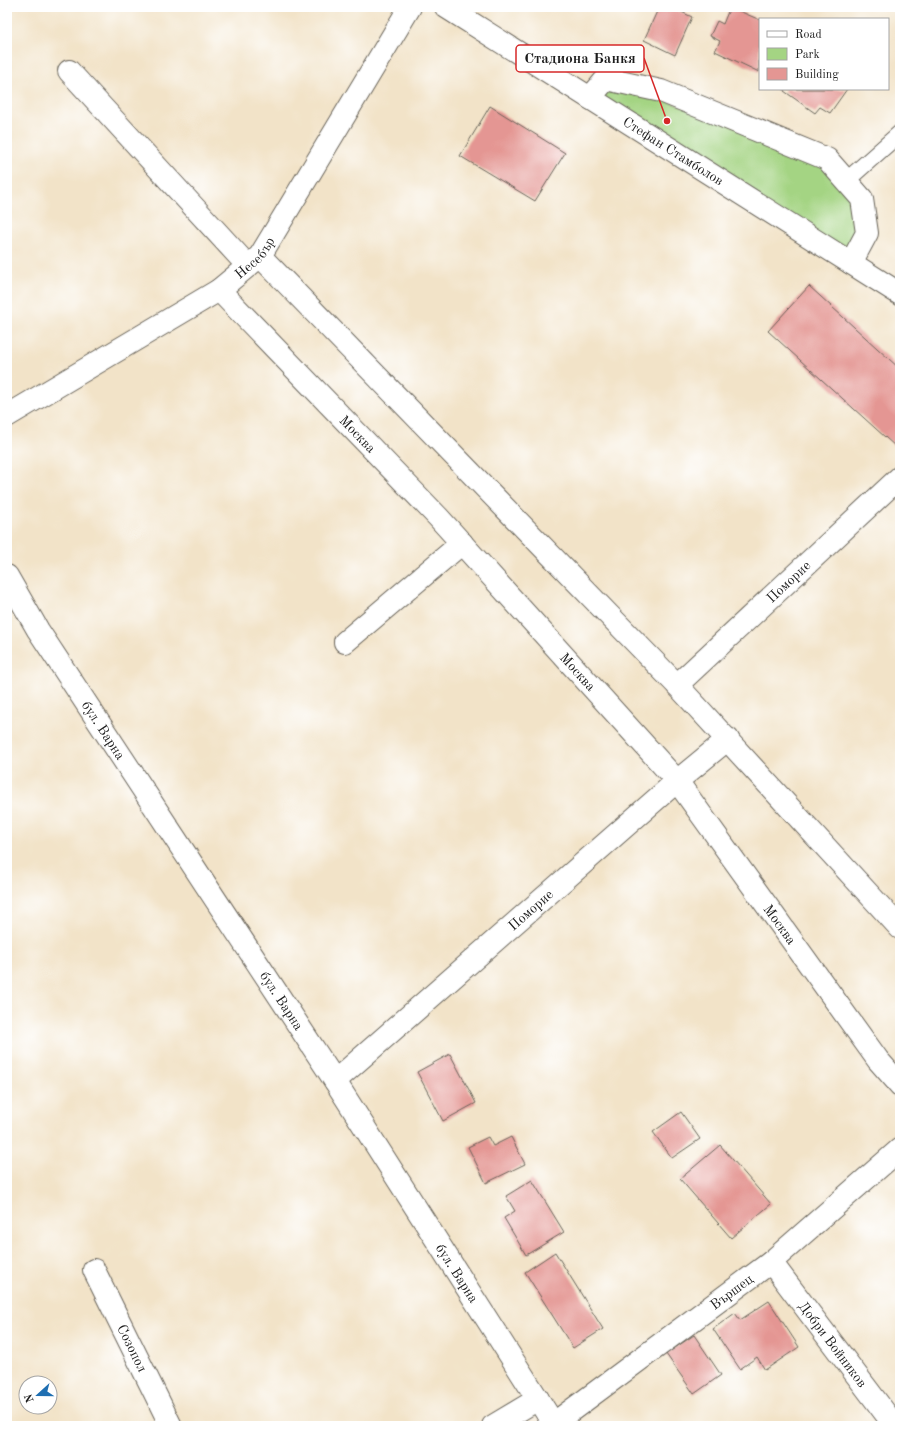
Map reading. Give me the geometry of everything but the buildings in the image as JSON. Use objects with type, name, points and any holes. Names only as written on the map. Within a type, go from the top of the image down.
[{"type":"street","name":"Несебър","points":[[7,416],[219,290],[254,261],[410,7]]},
{"type":"street","name":"Стефан Стамболов","points":[[446,7],[900,294]]},
{"type":"street","points":[[69,71],[254,261],[677,685],[900,928]]},
{"type":"street","points":[[590,98],[606,79],[661,91],[827,159],[862,199],[867,233],[851,263]]},
{"type":"street","name":"Москва","points":[[219,290],[462,542],[677,781],[878,1060],[900,1085]]},
{"type":"street","name":"Поморие","points":[[677,685],[900,477]]},
{"type":"street","points":[[345,642],[462,542]]},
{"type":"street","name":"бул. Варна","points":[[7,576],[38,630],[335,1081],[554,1425]]},
{"type":"street","name":"Поморие","points":[[335,1081],[677,781],[728,739]]},
{"type":"street","name":"Вършец","points":[[554,1425],[772,1262],[900,1149]]},
{"type":"street","name":"Добри Войников","points":[[772,1262],[895,1426]]},
{"type":"street","name":"Созопол","points":[[94,1270],[171,1426]]},
{"type":"street","points":[[493,1426],[538,1399]]},
{"type":"lane","points":[[846,181],[900,133]]},
{"type":"green space","points":[[606,79],[827,159],[862,199],[851,263],[590,98]]},
{"type":"place","name":"Стадиона Банкя","points":[[667,121]]}]
